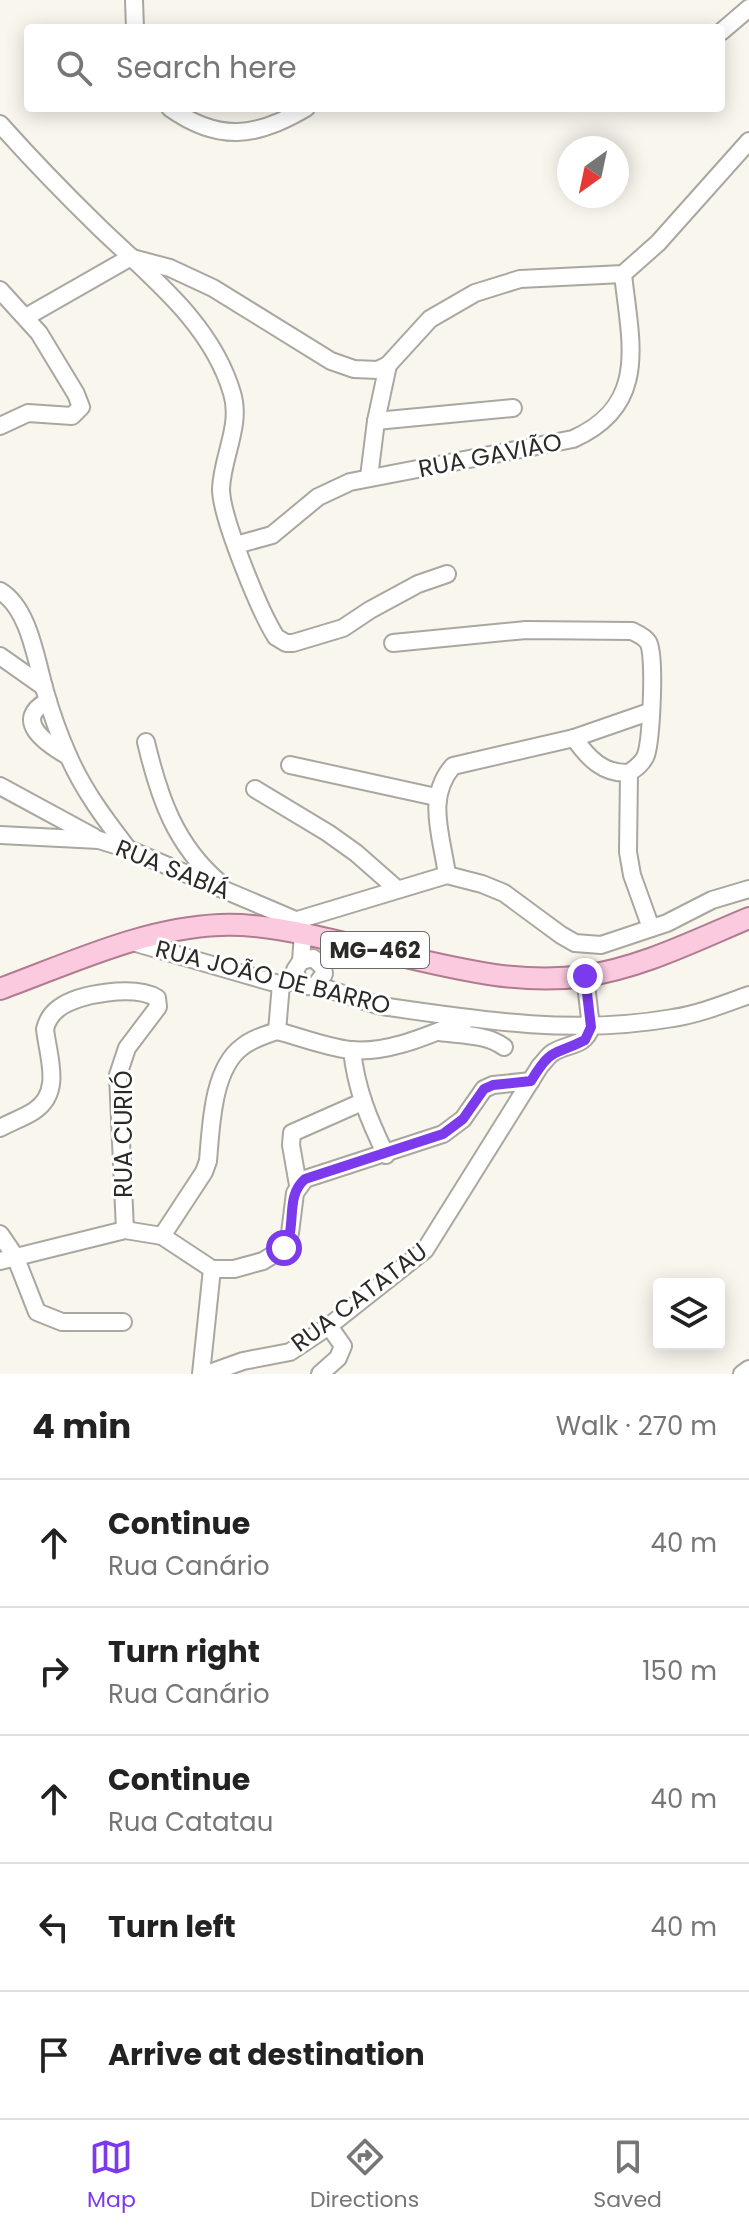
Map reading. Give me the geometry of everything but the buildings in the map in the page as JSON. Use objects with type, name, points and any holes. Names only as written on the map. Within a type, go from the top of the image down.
[{"type":"main road","name":"MG-462","points":[[0,989],[129,941],[197,926],[298,927],[331,940],[484,974],[520,978],[585,976],[676,949],[749,918]]},
{"type":"street","points":[[134,0],[135,24]]},
{"type":"street","points":[[725,29],[749,8]]},
{"type":"street","points":[[177,112],[200,126],[235,134],[259,129],[299,112]]},
{"type":"street","points":[[0,124],[72,201],[193,321],[225,374],[234,397],[235,414],[221,488],[223,503],[236,545],[273,633],[280,641],[286,643],[343,628],[418,584],[447,574]]},
{"type":"street","points":[[26,317],[131,257],[170,268],[213,288],[331,361],[368,372],[388,365],[430,319],[475,293],[520,279],[623,274],[658,243],[749,141]]},
{"type":"street","name":"RUA GAVIÃO","points":[[236,545],[272,535],[318,497],[336,487],[369,477],[573,439],[599,424],[623,397],[629,383],[631,360],[623,274]]},
{"type":"street","points":[[0,290],[51,350],[81,407],[75,415],[28,413],[0,426]]},
{"type":"street","points":[[369,477],[376,421],[388,365]]},
{"type":"street","points":[[376,421],[513,408]]},
{"type":"street","points":[[0,591],[14,602],[20,612],[68,756],[96,808],[128,849]]},
{"type":"street","points":[[393,643],[526,630],[632,631],[647,641],[651,650],[647,753],[644,760],[629,773],[617,774],[597,765],[574,738]]},
{"type":"street","points":[[0,656],[46,694]]},
{"type":"street","points":[[447,875],[436,797],[447,773],[461,762],[512,754],[574,738],[649,712]]},
{"type":"street","points":[[146,742],[163,805],[194,857],[230,892]]},
{"type":"street","points":[[290,765],[436,797]]},
{"type":"street","points":[[629,773],[628,852],[632,875],[651,928]]},
{"type":"street","points":[[0,786],[99,840]]},
{"type":"street","points":[[255,789],[328,833],[397,889]]},
{"type":"street","name":"RUA SABIÁ","points":[[0,835],[99,840],[230,892],[298,927]]},
{"type":"street","points":[[277,1031],[289,982],[301,961],[298,927],[397,889],[447,875],[482,884],[504,893],[575,943],[601,945],[651,928],[712,900],[749,889]]},
{"type":"street","points":[[316,985],[324,974],[331,940]]},
{"type":"street","name":"RUA JOÃO DE BARRO","points":[[129,941],[289,982],[316,985],[371,1004],[469,1019],[591,1027],[675,1018],[749,995]]},
{"type":"street","points":[[301,961],[313,958],[323,967]]},
{"type":"street","points":[[585,976],[591,1027]]},
{"type":"street","name":"RUA CURIÓ","points":[[3,1122],[33,1111],[50,1094],[53,1083],[45,1029],[58,1009],[114,991],[147,993],[159,1000],[158,1007],[127,1048],[118,1075],[125,1230]]},
{"type":"street","points":[[162,1236],[204,1172],[217,1093],[231,1058],[251,1041],[277,1031],[352,1050],[386,1047],[469,1019]]},
{"type":"street","name":"RUA CATATAU","points":[[207,1374],[243,1361],[290,1352],[329,1326],[425,1250],[548,1056],[585,1040],[591,1027]]},
{"type":"street","points":[[437,1031],[481,1037],[504,1047]]},
{"type":"street","points":[[352,1050],[362,1102],[386,1155]]},
{"type":"street","points":[[298,1185],[313,1175],[386,1155],[443,1134],[463,1119],[484,1089],[493,1085],[531,1081]]},
{"type":"street","points":[[7,1258],[125,1230],[162,1236],[212,1269],[234,1269],[263,1261],[284,1248],[290,1233],[292,1203],[298,1185],[292,1133],[362,1102]]},
{"type":"street","points":[[0,1234],[7,1258],[32,1303],[45,1317],[62,1322],[123,1322]]},
{"type":"street","points":[[201,1374],[212,1269]]},
{"type":"street","points":[[320,1374],[338,1358],[343,1346],[329,1326]]},
{"type":"street","points":[[742,1374],[749,1369]]},
{"type":"route","points":[[284,1248],[290,1233],[295,1193],[305,1179],[443,1134],[463,1119],[484,1089],[510,1082],[531,1081],[548,1056],[585,1040],[591,1027],[585,976]]}]
